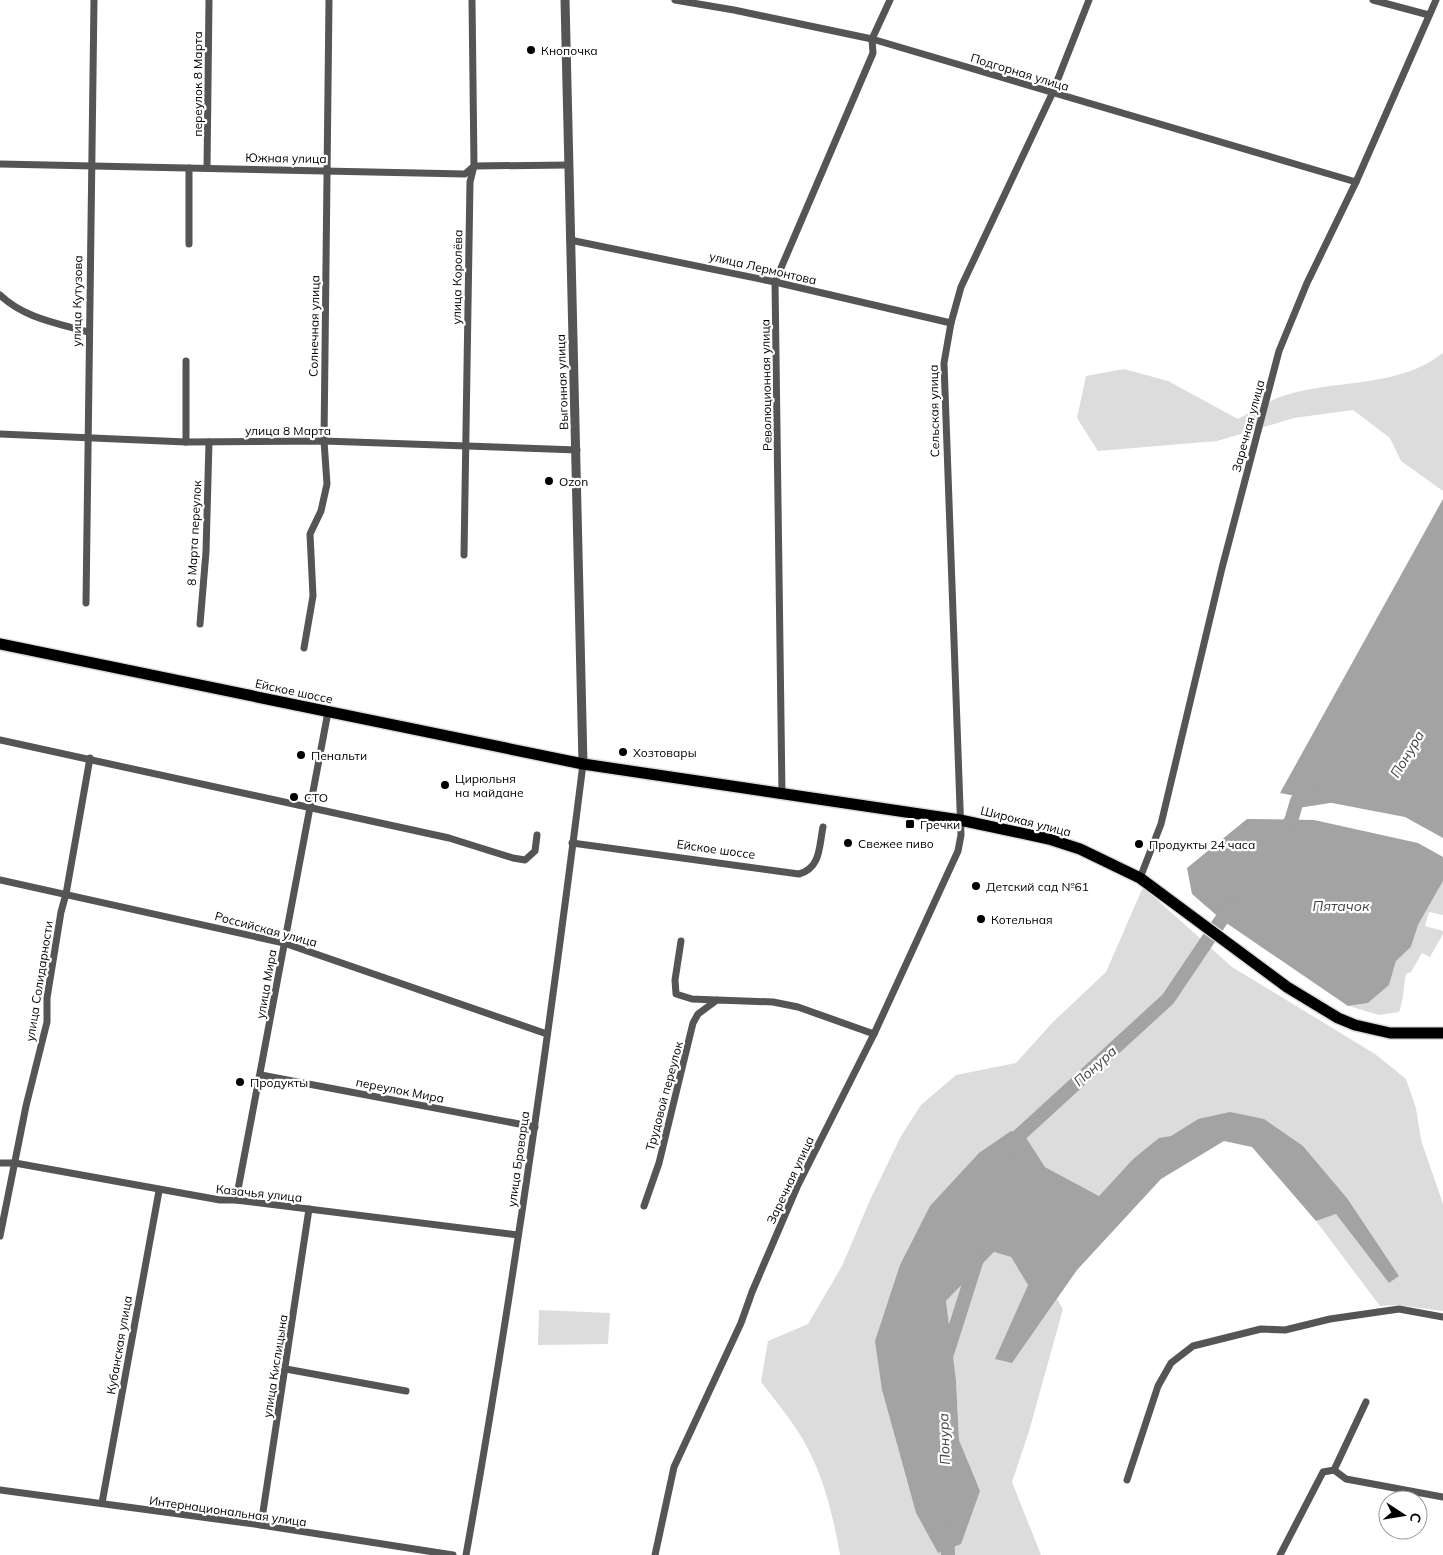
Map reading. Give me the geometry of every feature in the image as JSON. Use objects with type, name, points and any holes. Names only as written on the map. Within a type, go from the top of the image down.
[{"type":"main road","name":"Ейское шоссе","points":[[0,644],[583,764]]},
{"type":"main road","name":"Широкая улица","points":[[583,764],[960,820],[1049,839],[1080,849],[1140,878],[1287,987],[1325,1012],[1355,1025],[1390,1032],[1443,1033]]},
{"type":"street","name":"улица Кутузова","points":[[86,603],[88,332],[94,0]]},
{"type":"street","name":"переулок 8 Марта","points":[[207,168],[209,0]]},
{"type":"street","name":"Солнечная улица","points":[[304,648],[313,596],[310,534],[321,511],[327,484],[324,441],[329,0]]},
{"type":"street","name":"улица Королёва","points":[[464,555],[470,182],[474,166],[472,0]]},
{"type":"street","name":"Выгонная улица","points":[[565,0],[583,764]]},
{"type":"street","name":"Подгорная улица","points":[[675,0],[734,10],[872,39],[1052,94],[1356,182]]},
{"type":"street","name":"Революционная улица","points":[[782,794],[775,282],[873,53],[872,39],[890,0]]},
{"type":"street","name":"Сельская улица","points":[[960,820],[944,363],[951,323],[961,287],[1052,94],[1089,0]]},
{"type":"street","points":[[1373,0],[1429,15]]},
{"type":"street","name":"Заречная улица","points":[[1140,878],[1162,817],[1222,568],[1279,351],[1307,283],[1356,182],[1436,0]]},
{"type":"street","name":"Южная улица","points":[[0,164],[327,169],[465,174],[474,166],[569,165]]},
{"type":"street","points":[[189,168],[189,244]]},
{"type":"street","name":"улица Лермонтова","points":[[570,240],[775,282],[951,323]]},
{"type":"street","points":[[0,295],[29,315],[88,332]]},
{"type":"street","points":[[186,361],[186,442]]},
{"type":"street","name":"улица 8 Марта","points":[[0,434],[186,442],[324,441],[576,450]]},
{"type":"street","name":"8 Марта переулок","points":[[200,624],[206,552],[208,442]]},
{"type":"street","name":"улица Мира","points":[[236,1200],[328,712]]},
{"type":"street","points":[[0,740],[90,758],[311,809],[450,838],[513,858],[525,860],[535,852],[537,835]]},
{"type":"street","name":"улица Солидарности","points":[[0,1236],[26,1106],[47,1022],[47,998],[56,941],[90,758]]},
{"type":"street","name":"улица Броварца","points":[[466,1555],[488,1435],[535,1127],[583,764]]},
{"type":"street","name":"Заречная улица","points":[[655,1555],[674,1466],[741,1323],[752,1292],[797,1187],[874,1034],[958,850],[960,820]]},
{"type":"street","name":"Ейское шоссе","points":[[572,843],[799,874],[811,870],[815,864],[823,827]]},
{"type":"street","name":"Российская улица","points":[[0,880],[284,943],[547,1034]]},
{"type":"street","points":[[681,941],[674,980],[676,994],[692,999],[773,1002],[798,1007],[874,1034]]},
{"type":"street","name":"Трудовой переулок","points":[[644,1206],[659,1163],[693,1024],[698,1014],[717,1000]]},
{"type":"street","name":"переулок Мира","points":[[261,1075],[535,1127]]},
{"type":"street","name":"Казачья улица","points":[[0,1163],[15,1163],[220,1200],[236,1200],[518,1235]]},
{"type":"street","name":"Кубанская улица","points":[[102,1503],[159,1190]]},
{"type":"street","name":"улица Кислицына","points":[[261,1525],[309,1209]]},
{"type":"street","points":[[1127,1480],[1158,1386],[1171,1363],[1193,1346],[1261,1329],[1285,1330],[1330,1319],[1399,1308],[1443,1317]]},
{"type":"street","points":[[286,1369],[406,1392]]},
{"type":"street","points":[[1334,1470],[1366,1402]]},
{"type":"street","points":[[1280,1555],[1323,1472],[1334,1470],[1346,1479],[1443,1497]]},
{"type":"street","name":"Интернациональная улица","points":[[0,1490],[102,1503],[126,1509],[261,1525],[453,1555]]},
{"type":"shaded area","points":[[1443,353],[1443,491],[1401,461],[1390,438],[1353,410],[1294,418],[1217,441],[1098,451],[1077,418],[1086,376],[1124,369],[1168,381],[1238,419],[1286,395],[1306,390],[1368,381],[1407,372],[1426,364]]},
{"type":"shaded area","points":[[1443,881],[1443,915],[1429,912],[1425,926],[1443,931],[1443,934],[1430,957],[1422,953],[1411,972],[1406,974],[1399,1012],[1379,1015],[1349,1006],[1368,1003],[1389,985],[1396,961],[1411,947],[1418,925]]},
{"type":"shaded area","points":[[1143,887],[1232,967],[1375,1054],[1406,1079],[1416,1108],[1421,1140],[1443,1204],[1443,1311],[1398,1305],[1380,1306],[1316,1221],[1336,1214],[1389,1283],[1399,1276],[1347,1198],[1303,1146],[1198,1119],[1171,1136],[1159,1139],[1133,1159],[1099,1196],[1045,1167],[1027,1139],[882,1390],[916,1513],[938,1553],[969,1465],[959,1440],[956,1380],[946,1301],[994,1252],[1011,1257],[1028,1285],[996,1359],[1012,1362],[1057,1299],[1063,1309],[1029,1431],[1012,1482],[1041,1555],[840,1555],[830,1510],[816,1465],[797,1431],[761,1382],[768,1341],[808,1324],[842,1266],[870,1200],[901,1136],[921,1105],[956,1075],[1016,1063],[1053,1022],[1106,972]]},
{"type":"shaded area","points":[[539,1310],[610,1313],[608,1344],[538,1345]]},
{"type":"water","points":[[1443,499],[1443,838],[1405,817],[1280,793]]},
{"type":"water","name":"Пятачок","points":[[1247,819],[1314,820],[1418,843],[1443,857],[1443,881],[1418,925],[1411,947],[1396,961],[1389,985],[1368,1003],[1348,1006],[1222,920],[1192,894],[1187,868]]},
{"type":"water","points":[[1230,1112],[1264,1119],[1303,1146],[1347,1198],[1399,1276],[1389,1283],[1336,1214],[1316,1221],[1252,1147],[1224,1141],[1161,1179],[1077,1270],[1012,1363],[995,1359],[1028,1285],[1011,1257],[994,1252],[946,1301],[956,1380],[959,1440],[980,1491],[961,1544],[938,1553],[916,1513],[882,1390],[875,1341],[900,1265],[930,1206],[979,1153],[1011,1131],[1027,1139],[1045,1167],[1099,1196],[1133,1159],[1159,1138],[1171,1136],[1198,1119]]},
{"type":"waterway","name":"Понура","points":[[1279,835],[1291,821],[1297,801],[1329,796]]},
{"type":"waterway","name":"Понура","points":[[1011,1150],[1013,1141],[1168,999],[1232,904]]},
{"type":"waterway","name":"Понура","points":[[946,1357],[977,1259]]},
{"type":"waterway","name":"Понура","points":[[947,1531],[948,1555]]},
{"type":"place","name":"Кнопочка","points":[[531,50]]},
{"type":"place","name":"Ozon","points":[[549,481]]},
{"type":"place","name":"Хозтовары","points":[[623,752]]},
{"type":"place","name":"Пенальти","points":[[301,755]]},
{"type":"place","name":"Цирюльня на майдане","points":[[445,785]]},
{"type":"place","name":"СТО","points":[[294,797]]},
{"type":"place","name":"Гречки","points":[[910,824]]},
{"type":"place","name":"Свежее пиво","points":[[848,843]]},
{"type":"place","name":"Продукты 24 часа","points":[[1139,844]]},
{"type":"place","name":"Детский сад №61","points":[[976,886]]},
{"type":"place","name":"Котельная","points":[[981,919]]},
{"type":"place","name":"Продукты","points":[[240,1082]]}]
